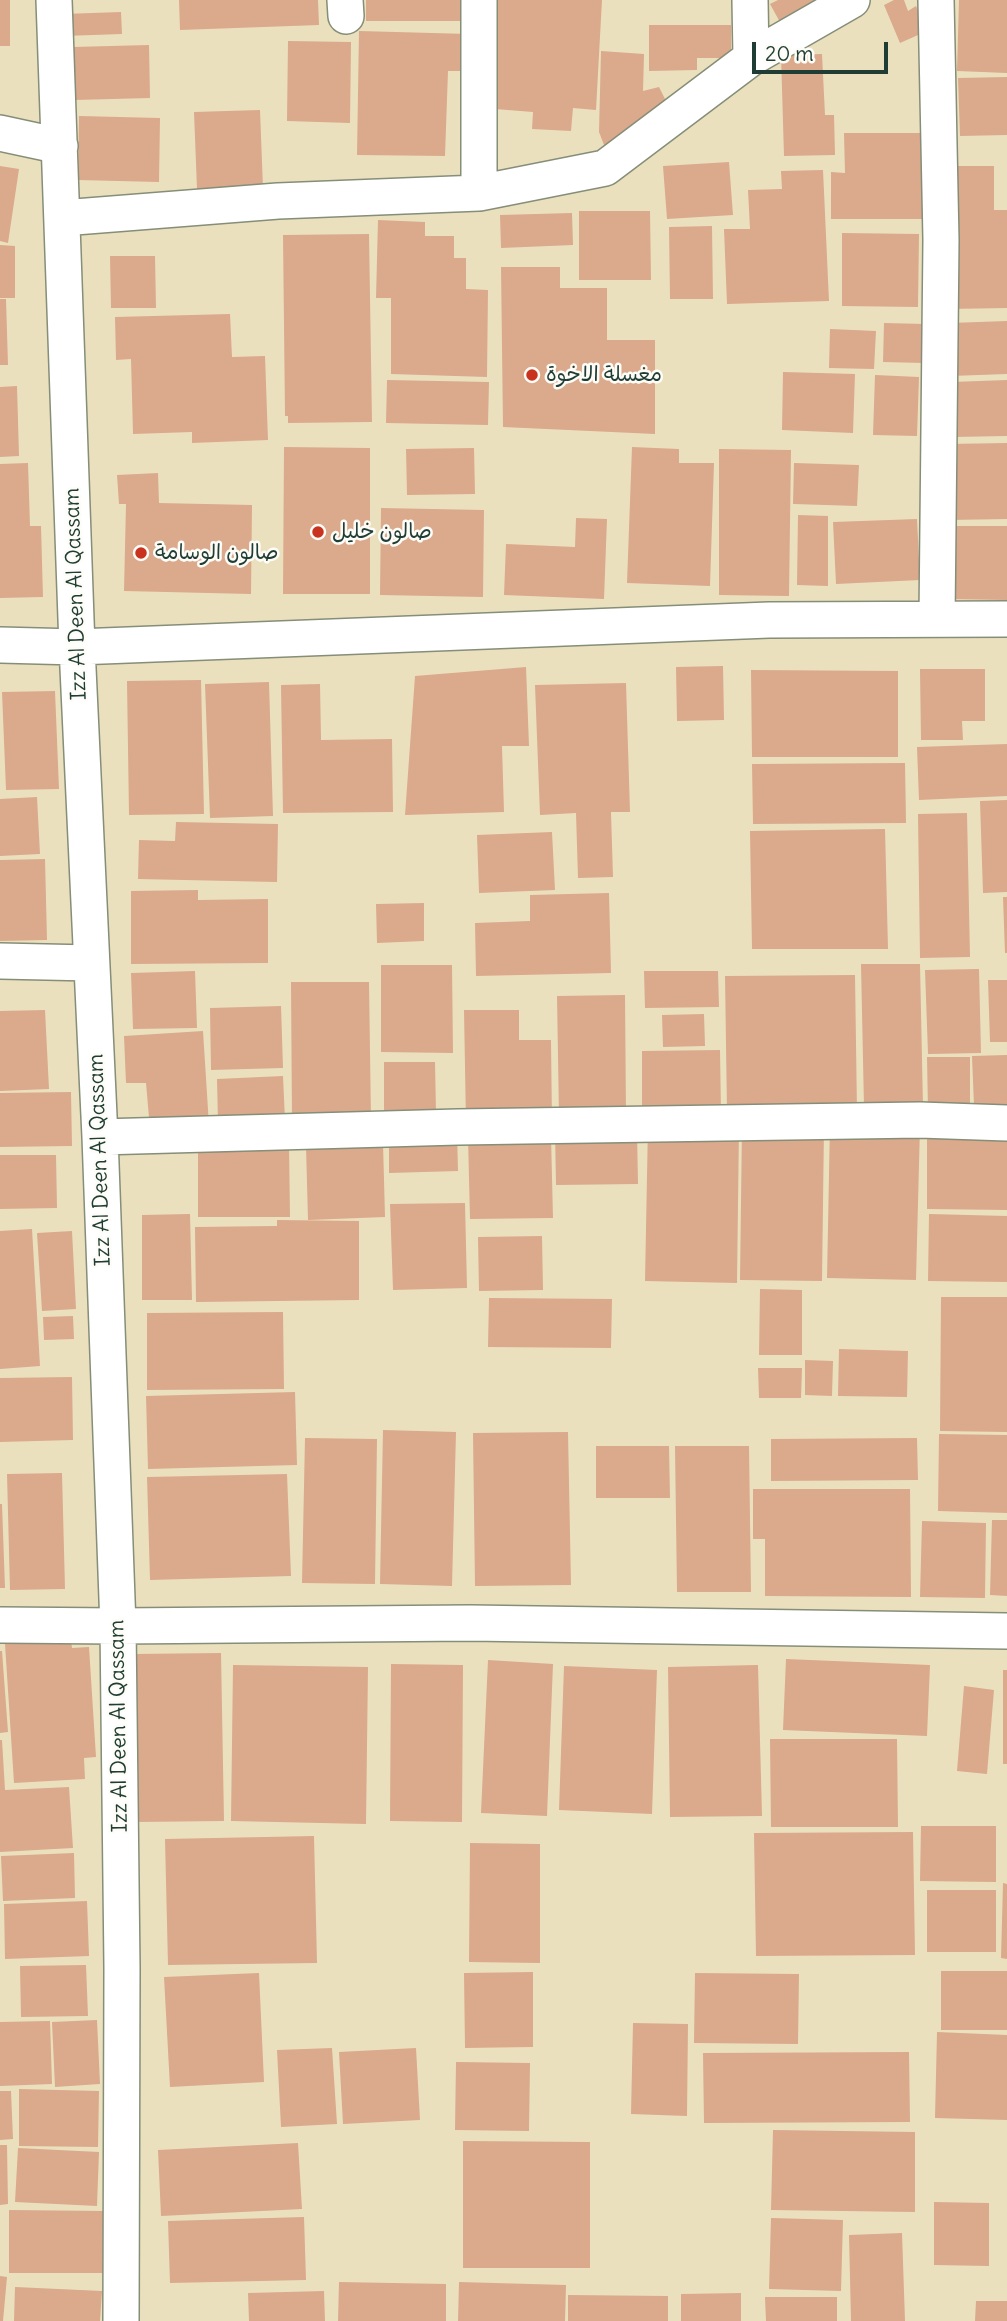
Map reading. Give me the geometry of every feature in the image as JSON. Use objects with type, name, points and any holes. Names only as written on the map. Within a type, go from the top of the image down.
[{"type":"street","name":"Izz Al Deen Al Qassam","points":[[54,0],[77,647],[100,1137],[118,1626],[122,1968],[121,2321]]},
{"type":"street","points":[[479,0],[479,193]]},
{"type":"street","points":[[750,0],[751,58]]},
{"type":"street","points":[[62,218],[278,201],[479,193],[605,168],[751,58],[852,0]]},
{"type":"street","points":[[936,0],[941,240],[937,618]]},
{"type":"street","points":[[0,133],[60,146]]},
{"type":"street","points":[[0,645],[77,647],[769,620],[1007,619]]},
{"type":"street","points":[[0,961],[91,963]]},
{"type":"street","points":[[100,1137],[472,1126],[920,1120],[1007,1123]]},
{"type":"street","points":[[0,1625],[470,1623],[1007,1631]]},
{"type":"building","points":[[0,0],[10,0],[10,46],[0,46]]},
{"type":"building","points":[[179,0],[318,0],[319,25],[180,30]]},
{"type":"building","points":[[366,0],[464,0],[464,21],[366,21]]},
{"type":"building","points":[[495,0],[602,0],[596,110],[573,108],[571,131],[532,129],[533,112],[495,109]]},
{"type":"building","points":[[778,0],[814,0],[816,5],[781,24],[770,4]]},
{"type":"building","points":[[894,0],[904,0],[908,11],[916,6],[927,31],[900,43],[884,5]]},
{"type":"building","points":[[959,0],[1007,0],[1007,73],[957,71]]},
{"type":"building","points":[[121,12],[122,34],[64,36],[63,14]]},
{"type":"building","points":[[649,25],[731,25],[731,58],[697,58],[697,70],[649,71]]},
{"type":"building","points":[[359,31],[469,34],[468,71],[448,71],[445,156],[357,155]]},
{"type":"building","points":[[288,41],[351,42],[350,123],[287,121]]},
{"type":"building","points":[[149,45],[150,98],[75,100],[73,47]]},
{"type":"building","points":[[601,51],[644,54],[643,91],[659,87],[668,105],[606,150],[599,132]]},
{"type":"building","points":[[822,54],[825,115],[834,115],[835,155],[784,156],[781,55]]},
{"type":"building","points":[[1007,77],[1007,135],[960,136],[958,78]]},
{"type":"building","points":[[260,110],[263,188],[197,189],[194,112]]},
{"type":"building","points":[[79,116],[160,118],[159,182],[78,180]]},
{"type":"building","points":[[844,133],[927,133],[927,219],[831,219],[831,172],[845,173]]},
{"type":"building","points":[[729,162],[733,215],[667,219],[663,166]]},
{"type":"building","points":[[0,166],[19,169],[8,243],[0,241]]},
{"type":"building","points":[[946,166],[994,166],[994,210],[1007,210],[1007,308],[948,309]]},
{"type":"building","points":[[823,170],[829,301],[727,304],[724,229],[750,229],[748,190],[782,189],[781,171]]},
{"type":"building","points":[[579,211],[650,211],[651,280],[579,280]]},
{"type":"building","points":[[572,213],[573,245],[501,248],[500,215]]},
{"type":"building","points":[[378,220],[425,222],[425,236],[454,236],[454,258],[466,258],[466,289],[488,290],[487,377],[391,374],[391,298],[376,298]]},
{"type":"building","points":[[712,226],[713,299],[670,299],[669,227]]},
{"type":"building","points":[[842,233],[919,234],[918,307],[842,306]]},
{"type":"building","points":[[369,234],[372,422],[288,423],[288,416],[285,416],[283,235]]},
{"type":"building","points":[[0,245],[15,246],[15,298],[0,298]]},
{"type":"building","points":[[110,256],[155,256],[156,308],[111,308]]},
{"type":"building","points":[[501,267],[560,267],[560,288],[607,288],[607,340],[655,340],[655,434],[503,427]]},
{"type":"building","points":[[0,299],[6,299],[8,365],[0,365]]},
{"type":"building","points":[[230,314],[232,357],[265,356],[268,440],[192,443],[192,432],[133,434],[131,359],[116,360],[115,317]]},
{"type":"building","points":[[1007,321],[1007,374],[951,376],[950,323]]},
{"type":"building","points":[[884,323],[925,324],[924,363],[883,362]]},
{"type":"building","points":[[830,329],[876,331],[874,369],[829,368]]},
{"type":"building","points":[[783,372],[855,374],[853,433],[782,430]]},
{"type":"building","points":[[875,375],[919,377],[917,436],[873,435]]},
{"type":"building","points":[[387,380],[489,382],[488,425],[386,423]]},
{"type":"building","points":[[1007,380],[1007,436],[953,437],[952,382]]},
{"type":"building","points":[[17,386],[19,456],[0,457],[0,387]]},
{"type":"building","points":[[1007,443],[1007,519],[949,520],[948,444]]},
{"type":"building","points":[[284,447],[370,448],[370,594],[283,594]]},
{"type":"building","points":[[632,447],[679,449],[679,463],[714,463],[710,586],[627,583]]},
{"type":"building","points":[[474,448],[475,494],[407,495],[406,449]]},
{"type":"building","points":[[719,449],[791,450],[789,596],[719,595]]},
{"type":"building","points":[[28,463],[30,526],[41,526],[43,597],[0,598],[0,464]]},
{"type":"building","points":[[794,463],[859,465],[857,506],[793,504]]},
{"type":"building","points":[[158,473],[159,503],[252,505],[251,594],[124,591],[126,504],[119,504],[117,475]]},
{"type":"building","points":[[381,508],[484,510],[483,597],[380,595]]},
{"type":"building","points":[[798,515],[828,516],[828,586],[797,585]]},
{"type":"building","points":[[576,518],[607,519],[604,599],[504,595],[506,544],[575,547]]},
{"type":"building","points":[[917,519],[920,580],[836,584],[833,522]]},
{"type":"building","points":[[947,526],[1007,526],[1007,600],[947,599]]},
{"type":"building","points":[[723,666],[724,720],[677,721],[676,667]]},
{"type":"building","points":[[526,667],[529,746],[502,746],[504,812],[405,815],[415,676]]},
{"type":"building","points":[[920,669],[985,669],[985,721],[962,721],[963,740],[921,740]]},
{"type":"building","points":[[751,670],[898,671],[898,757],[752,757]]},
{"type":"building","points":[[201,680],[204,814],[129,815],[127,681]]},
{"type":"building","points":[[269,682],[273,816],[210,818],[205,684]]},
{"type":"building","points":[[626,683],[630,812],[611,812],[613,877],[578,878],[576,813],[540,815],[535,685]]},
{"type":"building","points":[[320,684],[321,740],[392,739],[393,812],[283,813],[281,685]]},
{"type":"building","points":[[55,691],[59,789],[6,790],[2,692]]},
{"type":"building","points":[[1007,744],[1007,796],[919,800],[917,747]]},
{"type":"building","points":[[905,763],[906,823],[753,824],[752,764]]},
{"type":"building","points":[[37,797],[40,854],[0,856],[0,799]]},
{"type":"building","points":[[1007,800],[1007,892],[983,893],[980,801]]},
{"type":"building","points":[[967,813],[970,957],[920,958],[918,814]]},
{"type":"building","points":[[176,822],[278,824],[277,882],[138,879],[139,840],[175,841]]},
{"type":"building","points":[[885,829],[888,949],[752,949],[750,831]]},
{"type":"building","points":[[552,832],[555,890],[479,893],[477,835]]},
{"type":"building","points":[[45,859],[47,940],[0,941],[0,860]]},
{"type":"building","points":[[198,890],[198,900],[268,899],[268,963],[131,964],[131,891]]},
{"type":"building","points":[[609,893],[611,973],[476,976],[475,923],[530,921],[530,895]]},
{"type":"building","points":[[1003,897],[1007,897],[1007,953],[1005,953]]},
{"type":"building","points":[[424,903],[424,941],[377,943],[376,904]]},
{"type":"building","points":[[861,964],[920,964],[923,1107],[864,1107]]},
{"type":"building","points":[[381,965],[452,965],[453,1053],[381,1052]]},
{"type":"building","points":[[979,969],[981,1053],[928,1054],[925,970]]},
{"type":"building","points":[[195,971],[197,1028],[133,1029],[131,973]]},
{"type":"building","points":[[644,971],[718,971],[719,1007],[645,1008]]},
{"type":"building","points":[[855,975],[857,1112],[727,1112],[725,976]]},
{"type":"building","points":[[988,980],[1007,980],[1007,1042],[990,1042]]},
{"type":"building","points":[[291,982],[369,982],[371,1121],[292,1122]]},
{"type":"building","points":[[625,995],[626,1116],[559,1116],[557,996]]},
{"type":"building","points":[[281,1006],[283,1068],[211,1070],[210,1008]]},
{"type":"building","points":[[45,1010],[49,1089],[0,1091],[0,1011]]},
{"type":"building","points":[[464,1010],[519,1010],[519,1040],[551,1040],[552,1123],[466,1123]]},
{"type":"building","points":[[704,1014],[705,1046],[663,1047],[662,1015]]},
{"type":"building","points":[[203,1031],[209,1125],[150,1129],[146,1083],[126,1083],[124,1036]]},
{"type":"building","points":[[720,1050],[721,1114],[642,1115],[642,1051]]},
{"type":"building","points":[[1007,1055],[1007,1105],[974,1106],[972,1056]]},
{"type":"building","points":[[927,1057],[970,1057],[970,1111],[928,1111]]},
{"type":"building","points":[[384,1062],[435,1062],[436,1113],[384,1114]]},
{"type":"building","points":[[283,1076],[285,1120],[218,1123],[217,1079]]},
{"type":"building","points":[[71,1092],[72,1146],[0,1147],[0,1093]]},
{"type":"building","points":[[830,1123],[920,1126],[916,1280],[827,1278]]},
{"type":"building","points":[[648,1124],[739,1126],[737,1283],[645,1281]]},
{"type":"building","points":[[742,1125],[824,1126],[822,1281],[740,1280]]},
{"type":"building","points":[[637,1130],[638,1184],[556,1185],[555,1131]]},
{"type":"building","points":[[457,1132],[458,1171],[389,1173],[389,1134]]},
{"type":"building","points":[[927,1134],[1007,1135],[1007,1210],[927,1209]]},
{"type":"building","points":[[551,1136],[553,1218],[470,1219],[468,1137]]},
{"type":"building","points":[[383,1143],[385,1217],[308,1220],[306,1146]]},
{"type":"building","points":[[198,1144],[289,1145],[290,1217],[198,1217]]},
{"type":"building","points":[[0,1155],[56,1155],[57,1208],[0,1209]]},
{"type":"building","points":[[465,1203],[467,1288],[393,1290],[390,1204]]},
{"type":"building","points":[[190,1214],[192,1300],[142,1300],[142,1215]]},
{"type":"building","points":[[929,1214],[1007,1216],[1007,1282],[928,1281]]},
{"type":"building","points":[[277,1220],[359,1221],[359,1300],[196,1302],[195,1227],[277,1226]]},
{"type":"building","points":[[32,1229],[40,1366],[0,1369],[0,1231]]},
{"type":"building","points":[[72,1231],[76,1309],[42,1311],[37,1233]]},
{"type":"building","points":[[542,1236],[543,1290],[479,1291],[478,1237]]},
{"type":"building","points":[[760,1289],[802,1290],[802,1355],[759,1355]]},
{"type":"building","points":[[941,1297],[1007,1297],[1007,1432],[940,1431]]},
{"type":"building","points":[[489,1298],[612,1299],[611,1348],[488,1347]]},
{"type":"building","points":[[283,1312],[284,1389],[147,1390],[147,1313]]},
{"type":"building","points":[[73,1316],[74,1339],[44,1340],[43,1317]]},
{"type":"building","points":[[839,1349],[908,1351],[907,1397],[838,1396]]},
{"type":"building","points":[[805,1360],[833,1361],[832,1396],[805,1395]]},
{"type":"building","points":[[758,1368],[802,1368],[801,1398],[759,1398]]},
{"type":"building","points":[[72,1377],[73,1440],[0,1442],[0,1378]]},
{"type":"building","points":[[295,1392],[297,1465],[148,1469],[146,1396]]},
{"type":"building","points":[[383,1430],[456,1432],[452,1586],[380,1584]]},
{"type":"building","points":[[568,1432],[571,1585],[475,1586],[473,1433]]},
{"type":"building","points":[[939,1434],[1007,1435],[1007,1513],[938,1511]]},
{"type":"building","points":[[305,1438],[377,1439],[375,1584],[302,1583]]},
{"type":"building","points":[[917,1438],[918,1480],[771,1481],[771,1439]]},
{"type":"building","points":[[596,1446],[669,1446],[670,1498],[596,1498]]},
{"type":"building","points":[[675,1446],[749,1446],[751,1592],[677,1592]]},
{"type":"building","points":[[62,1473],[65,1589],[10,1590],[7,1474]]},
{"type":"building","points":[[287,1474],[291,1576],[150,1580],[147,1477]]},
{"type":"building","points":[[753,1489],[910,1489],[911,1597],[765,1596],[765,1539],[753,1539]]},
{"type":"building","points":[[2,1504],[5,1588],[0,1588]]},
{"type":"building","points":[[992,1520],[1007,1520],[1007,1596],[990,1595]]},
{"type":"building","points":[[922,1521],[986,1523],[985,1598],[920,1597]]},
{"type":"building","points":[[71,1640],[72,1648],[89,1647],[96,1757],[84,1758],[85,1779],[14,1783],[5,1644]]},
{"type":"building","points":[[0,1651],[8,1732],[0,1733]]},
{"type":"building","points":[[221,1653],[224,1821],[136,1822],[133,1654]]},
{"type":"building","points":[[786,1659],[930,1665],[927,1736],[783,1730]]},
{"type":"building","points":[[488,1660],[553,1664],[547,1816],[481,1813]]},
{"type":"building","points":[[391,1664],[463,1665],[462,1822],[390,1821]]},
{"type":"building","points":[[233,1665],[368,1667],[366,1824],[231,1821]]},
{"type":"building","points":[[758,1665],[762,1816],[670,1817],[668,1667]]},
{"type":"building","points":[[564,1666],[657,1670],[652,1814],[559,1810]]},
{"type":"building","points":[[1003,1670],[1007,1670],[1007,1764],[1003,1764]]},
{"type":"building","points":[[964,1686],[994,1690],[987,1774],[957,1771]]},
{"type":"building","points":[[770,1739],[897,1739],[898,1827],[771,1827]]},
{"type":"building","points":[[0,1740],[5,1790],[69,1787],[73,1848],[0,1852]]},
{"type":"building","points":[[921,1826],[996,1826],[996,1882],[920,1881]]},
{"type":"building","points":[[913,1832],[915,1955],[756,1956],[754,1833]]},
{"type":"building","points":[[314,1836],[317,1963],[168,1965],[165,1839]]},
{"type":"building","points":[[470,1843],[540,1844],[540,1963],[469,1962]]},
{"type":"building","points":[[74,1853],[75,1898],[3,1901],[1,1856]]},
{"type":"building","points":[[1003,1883],[1007,1884],[1007,1959],[1001,1958]]},
{"type":"building","points":[[927,1890],[996,1890],[996,1952],[927,1952]]},
{"type":"building","points":[[87,1901],[89,1956],[5,1959],[4,1904]]},
{"type":"building","points":[[86,1965],[88,2016],[21,2017],[20,1966]]},
{"type":"building","points":[[941,1971],[1007,1971],[1007,2030],[941,2030]]},
{"type":"building","points":[[533,1972],[533,2047],[465,2048],[464,1973]]},
{"type":"building","points":[[259,1973],[264,2082],[170,2087],[164,1977]]},
{"type":"building","points":[[695,1973],[799,1974],[798,2044],[694,2043]]},
{"type":"building","points":[[97,2020],[100,2084],[55,2087],[52,2022]]},
{"type":"building","points":[[50,2021],[52,2084],[0,2086],[0,2022]]},
{"type":"building","points":[[633,2023],[688,2024],[687,2116],[631,2114]]},
{"type":"building","points":[[937,2032],[1007,2035],[1007,2120],[935,2118]]},
{"type":"building","points":[[332,2048],[337,2124],[281,2127],[277,2050]]},
{"type":"building","points":[[416,2048],[420,2120],[343,2124],[339,2052]]},
{"type":"building","points":[[909,2052],[910,2122],[704,2123],[703,2053]]},
{"type":"building","points":[[456,2062],[530,2063],[529,2131],[455,2130]]},
{"type":"building","points":[[19,2089],[99,2091],[98,2147],[19,2146]]},
{"type":"building","points":[[0,2091],[11,2091],[13,2139],[0,2140]]},
{"type":"building","points":[[773,2130],[915,2132],[915,2212],[771,2210]]},
{"type":"building","points":[[463,2141],[590,2142],[590,2268],[463,2268]]},
{"type":"building","points":[[298,2143],[302,2209],[161,2216],[158,2150]]},
{"type":"building","points":[[0,2145],[7,2145],[8,2204],[0,2205]]},
{"type":"building","points":[[18,2148],[99,2152],[97,2206],[15,2202]]},
{"type":"building","points":[[934,2202],[989,2203],[989,2266],[934,2265]]},
{"type":"building","points":[[9,2210],[104,2211],[104,2273],[9,2273]]},
{"type":"building","points":[[304,2217],[306,2280],[170,2283],[168,2221]]},
{"type":"building","points":[[771,2218],[843,2220],[841,2291],[769,2289]]},
{"type":"building","points":[[902,2233],[905,2321],[851,2321],[849,2235]]},
{"type":"building","points":[[0,2276],[7,2277],[3,2321],[0,2321]]},
{"type":"building","points":[[339,2282],[446,2284],[446,2321],[338,2321]]},
{"type":"building","points":[[459,2282],[566,2285],[565,2321],[458,2321]]},
{"type":"building","points":[[15,2287],[102,2291],[100,2321],[14,2321]]},
{"type":"building","points":[[324,2291],[325,2321],[249,2321],[248,2293]]},
{"type":"building","points":[[741,2293],[741,2321],[681,2321],[681,2294]]},
{"type":"building","points":[[568,2295],[668,2296],[668,2321],[568,2321]]},
{"type":"building","points":[[765,2297],[837,2297],[837,2321],[766,2321]]},
{"type":"building","points":[[976,2301],[1007,2301],[1007,2321],[975,2321]]},
{"type":"place","name":"مغسلة الاخوة","points":[[532,375]]},
{"type":"place","name":"صالون خليل","points":[[318,532]]},
{"type":"place","name":"صالون الوسامة","points":[[141,553]]}]
